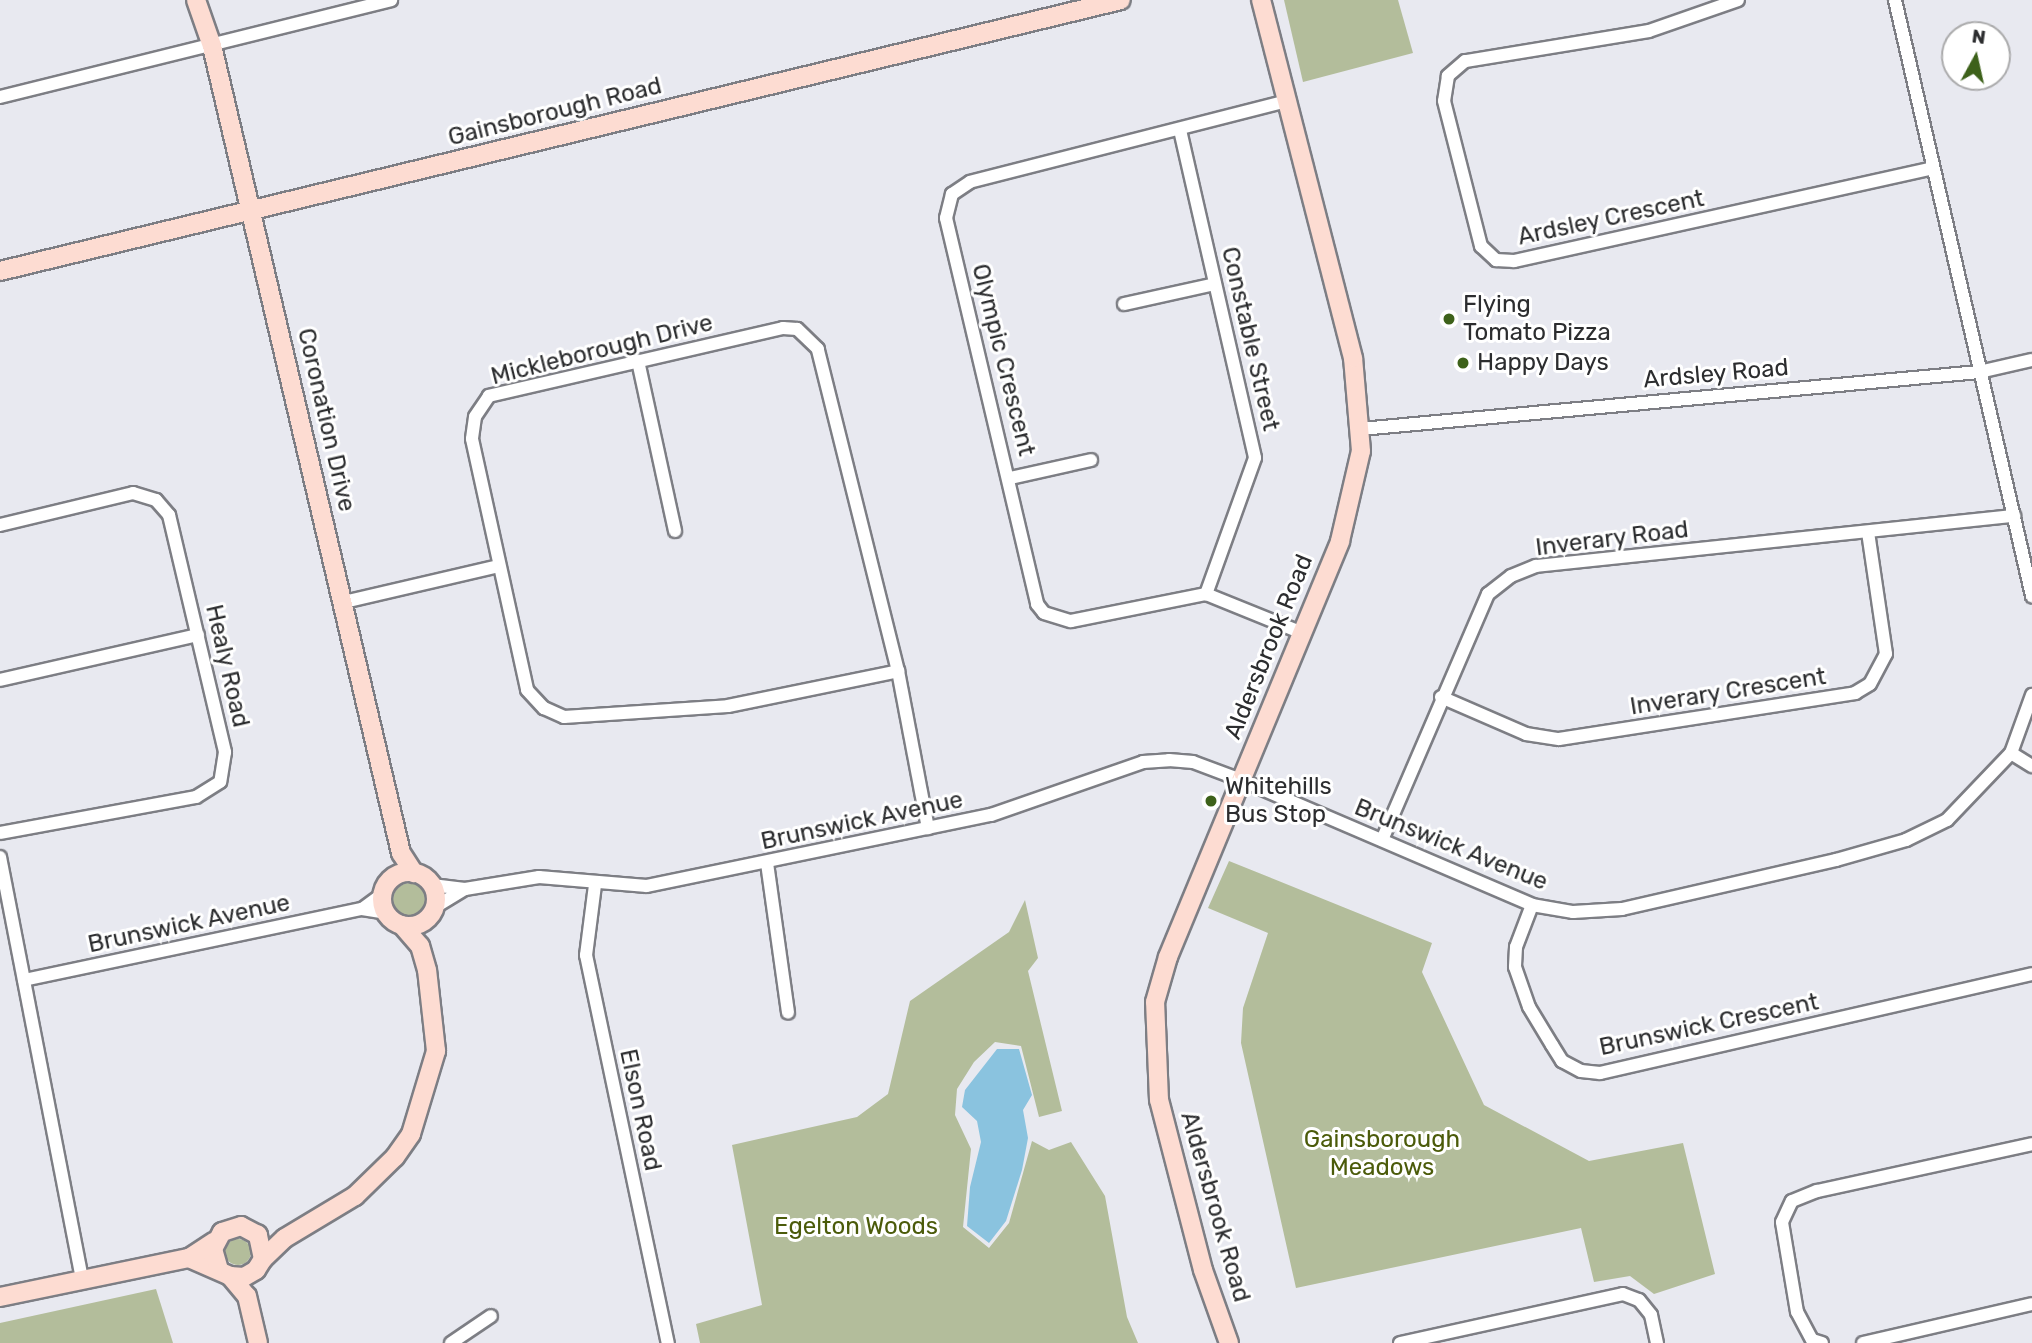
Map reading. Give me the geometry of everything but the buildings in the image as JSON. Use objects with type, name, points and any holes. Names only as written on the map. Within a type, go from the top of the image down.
[{"type":"street","name":"Coronation Drive","points":[[196,0],[212,46],[401,853],[414,873]]},
{"type":"street","points":[[0,97],[391,0]]},
{"type":"street","name":"Gainsborough Road","points":[[0,271],[1122,0]]},
{"type":"street","name":"Aldersbrook Road","points":[[1229,1343],[1203,1270],[1159,1100],[1155,1002],[1168,957],[1300,632],[1340,541],[1354,492],[1361,429],[1353,358],[1261,0]]},
{"type":"street","name":"Ardsley Crescent","points":[[1738,0],[1649,31],[1465,61],[1448,76],[1444,101],[1481,246],[1496,260],[1514,261],[1934,168]]},
{"type":"street","points":[[1895,0],[2032,596]]},
{"type":"street","name":"Olympic Crescent","points":[[1206,594],[1071,621],[1044,613],[1037,604],[1010,478],[946,218],[953,194],[970,182],[1287,101]]},
{"type":"street","name":"Constable Street","points":[[1180,130],[1255,458],[1206,594]]},
{"type":"street","points":[[1124,304],[1215,284]]},
{"type":"street","name":"Mickleborough Drive","points":[[898,671],[728,706],[564,717],[544,708],[527,690],[472,439],[475,417],[489,396],[783,328],[797,329],[818,349],[898,671],[928,828]]},
{"type":"street","points":[[638,360],[675,531]]},
{"type":"street","name":"Ardsley Road","points":[[1361,429],[1979,372],[2032,360]]},
{"type":"street","points":[[1010,478],[1091,460]]},
{"type":"street","name":"Healy Road","points":[[0,526],[133,493],[156,500],[169,514],[225,752],[220,782],[196,797],[0,833]]},
{"type":"street","name":"Inverary Road","points":[[1382,840],[1441,697],[1488,594],[1511,576],[1536,566],[2014,516]]},
{"type":"street","name":"Inverary Crescent","points":[[1441,697],[1526,734],[1559,739],[1855,693],[1870,684],[1886,654],[1868,532]]},
{"type":"street","points":[[344,602],[499,566]]},
{"type":"street","points":[[1206,594],[1300,632]]},
{"type":"street","points":[[0,680],[198,635]]},
{"type":"street","name":"Brunswick Avenue","points":[[432,885],[465,889],[539,877],[595,884],[647,886],[991,815],[1143,762],[1192,762],[1241,780],[1532,905],[1573,912],[1622,909],[1906,840],[1947,820],[2011,753],[2032,695]]},
{"type":"street","points":[[2011,753],[2032,765]]},
{"type":"street","name":"Coronation Drive","points":[[394,877],[401,853]]},
{"type":"street","points":[[0,858],[82,1278]]},
{"type":"street","points":[[767,863],[788,1013]]},
{"type":"street","points":[[189,1258],[244,1277],[285,1238],[321,1221],[355,1196],[395,1157],[411,1134],[436,1051],[428,970],[420,946],[402,925],[386,913],[383,894],[394,877],[414,873],[432,885],[431,912],[420,946]]},
{"type":"street","name":"Elson Road","points":[[595,884],[586,955],[668,1343]]},
{"type":"street","name":"Brunswick Avenue","points":[[431,912],[465,889]]},
{"type":"street","name":"Brunswick Avenue","points":[[362,909],[383,894]]},
{"type":"street","name":"Brunswick Crescent","points":[[1532,905],[1516,947],[1516,967],[1529,1007],[1552,1045],[1562,1061],[1581,1071],[1600,1073],[2032,974]]},
{"type":"street","name":"Brunswick Avenue","points":[[24,980],[362,909],[386,913]]},
{"type":"street","points":[[402,925],[416,925],[431,912]]},
{"type":"street","points":[[1822,1343],[1812,1340],[1797,1312],[1782,1222],[1792,1201],[1817,1191],[2032,1143]]},
{"type":"street","points":[[0,1297],[189,1258],[234,1226],[258,1234],[285,1238]]},
{"type":"street","points":[[247,1296],[260,1264],[258,1234]]},
{"type":"street","points":[[214,1242],[224,1272],[247,1296],[258,1343]]},
{"type":"street","points":[[1401,1343],[1623,1294],[1639,1300],[1651,1315],[1657,1343]]},
{"type":"street","points":[[1863,1343],[2032,1304]]},
{"type":"street","points":[[451,1343],[491,1316]]},
{"type":"green space","points":[[1284,0],[1398,0],[1413,53],[1303,82]]},
{"type":"green space","name":"Gainsborough Meadows","points":[[1229,861],[1432,943],[1422,972],[1484,1105],[1589,1161],[1683,1143],[1715,1274],[1654,1294],[1630,1276],[1594,1282],[1581,1228],[1296,1288],[1241,1043],[1243,1008],[1268,933],[1208,908]]},
{"type":"green space","points":[[410,883],[422,888],[427,900],[422,912],[410,917],[398,912],[393,900],[398,888]]},
{"type":"green space","name":"Egelton Woods","points":[[1025,900],[1038,958],[1028,971],[1062,1111],[1039,1117],[1021,1046],[995,1042],[974,1062],[957,1089],[955,1115],[971,1149],[963,1227],[989,1248],[1009,1223],[1032,1141],[1049,1150],[1071,1142],[1105,1196],[1127,1317],[1138,1343],[700,1343],[696,1324],[762,1305],[732,1145],[857,1117],[888,1094],[910,1001],[1009,932]]},
{"type":"green space","points":[[238,1239],[247,1243],[251,1252],[247,1261],[238,1265],[229,1261],[225,1252],[229,1243]]},
{"type":"green space","points":[[156,1289],[173,1343],[0,1343],[0,1323]]},
{"type":"water","points":[[997,1049],[1019,1049],[1032,1095],[1023,1110],[1028,1138],[1022,1170],[1006,1221],[989,1243],[967,1226],[970,1187],[981,1142],[977,1121],[962,1107],[965,1090]]},
{"type":"place","name":"Flying Tomato Pizza","points":[[1449,319]]},
{"type":"place","name":"Happy Days","points":[[1463,363]]},
{"type":"place","name":"Whitehills Bus Stop","points":[[1211,801]]}]
